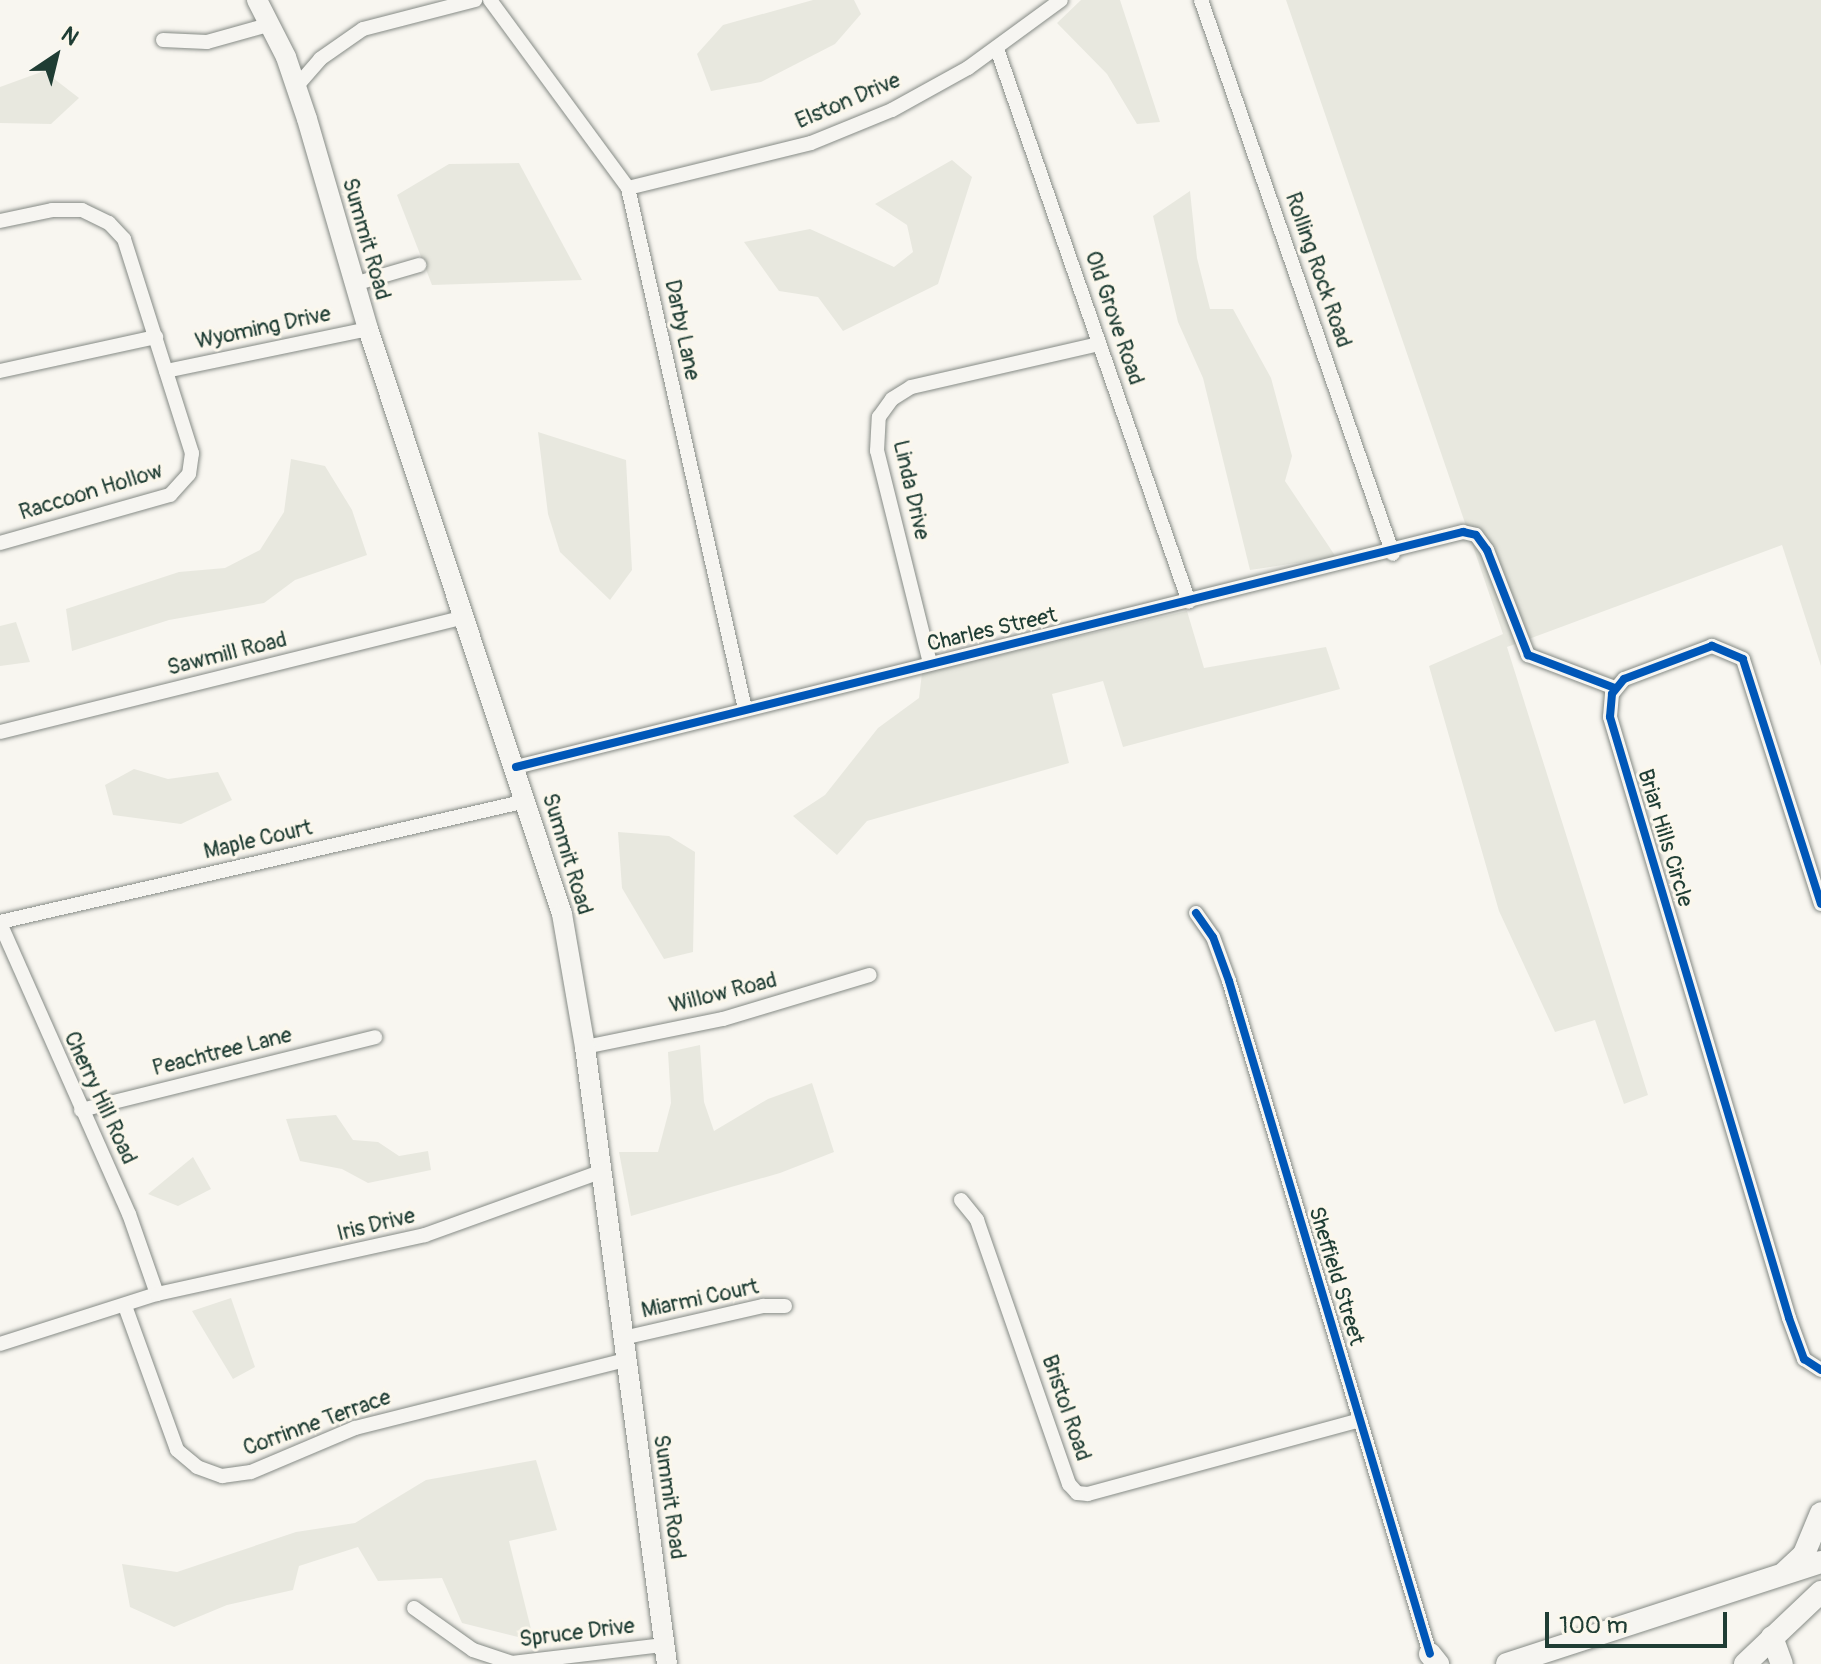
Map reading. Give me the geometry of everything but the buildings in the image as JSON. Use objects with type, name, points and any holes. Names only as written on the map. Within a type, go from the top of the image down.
[{"type":"highway","points":[[1777,1578],[1804,1554],[1821,1513]]},
{"type":"highway","points":[[1507,1664],[1666,1609],[1777,1578],[1821,1562]]},
{"type":"highway","points":[[1745,1664],[1818,1592]]},
{"type":"highway","points":[[1772,1637],[1782,1664]]},
{"type":"main road","name":"Summit Road","points":[[257,0],[271,24],[296,87],[368,329],[516,767],[562,914],[585,1047],[666,1654]]},
{"type":"street","points":[[296,87],[326,53],[363,29],[475,0]]},
{"type":"street","name":"Darby Lane","points":[[490,0],[628,188],[745,709]]},
{"type":"street","name":"Elston Drive","points":[[628,188],[811,143],[892,110],[997,49],[1061,0]]},
{"type":"street","name":"Rolling Rock Road","points":[[1201,0],[1393,554]]},
{"type":"street","points":[[163,40],[207,42],[271,24]]},
{"type":"street","name":"Old Grove Road","points":[[997,49],[1189,602]]},
{"type":"street","name":"Raccoon Hollow","points":[[0,221],[67,208],[109,223],[131,253],[192,453],[189,474],[177,491],[0,543]]},
{"type":"street","points":[[354,284],[419,265]]},
{"type":"street","name":"Wyoming Drive","points":[[166,371],[368,329]]},
{"type":"street","points":[[0,371],[156,337]]},
{"type":"street","name":"Linda Drive","points":[[930,663],[877,451],[879,417],[892,399],[911,387],[1099,344]]},
{"type":"street","name":"Charles Street","points":[[516,767],[930,663],[1393,554],[1463,532],[1476,535],[1528,655],[1615,688]]},
{"type":"street","name":"Sawmill Road","points":[[0,732],[464,617]]},
{"type":"street","points":[[1615,688],[1635,673],[1704,648],[1724,647],[1743,659],[1821,904]]},
{"type":"street","name":"Briar Hills Circle","points":[[1615,688],[1610,717],[1789,1318],[1804,1359],[1821,1370]]},
{"type":"street","name":"Maple Court","points":[[0,922],[526,801]]},
{"type":"street","name":"Sheffield Street","points":[[1196,913],[1213,937],[1229,981],[1432,1661]]},
{"type":"street","name":"Cherry Hill Road","points":[[0,922],[129,1214],[157,1294]]},
{"type":"street","name":"Willow Road","points":[[585,1047],[723,1019],[870,975]]},
{"type":"street","name":"Peachtree Lane","points":[[81,1110],[375,1037]]},
{"type":"street","name":"Iris Drive","points":[[0,1344],[157,1294],[425,1235],[600,1172]]},
{"type":"street","name":"Bristol Road","points":[[961,1200],[977,1220],[1069,1484],[1077,1493],[1088,1494],[1360,1420]]},
{"type":"street","name":"Corrinne Terrace","points":[[125,1306],[170,1438],[197,1467],[222,1476],[251,1472],[355,1428],[626,1360]]},
{"type":"street","name":"Miarmi Court","points":[[623,1338],[763,1306],[785,1306]]},
{"type":"street","name":"Spruce Drive","points":[[414,1608],[473,1650],[512,1663],[666,1654]]},
{"type":"shaded area","points":[[813,0],[854,0],[861,14],[835,44],[761,82],[711,91],[697,54],[723,25]]},
{"type":"shaded area","points":[[1081,0],[1120,0],[1160,122],[1137,124],[1107,74],[1057,23]]},
{"type":"shaded area","points":[[1286,0],[1821,0],[1821,666],[1782,545],[1507,647],[1648,1095],[1624,1104],[1595,1020],[1555,1032],[1499,911],[1429,666],[1503,634]]},
{"type":"shaded area","points":[[44,71],[79,98],[51,124],[0,123],[0,87]]},
{"type":"shaded area","points":[[952,160],[972,177],[938,284],[843,331],[818,297],[779,291],[744,242],[810,229],[894,267],[913,252],[907,225],[875,204]]},
{"type":"shaded area","points":[[519,163],[582,280],[432,285],[397,195],[449,164]]},
{"type":"shaded area","points":[[1190,191],[1197,258],[1210,309],[1233,309],[1271,378],[1292,456],[1285,481],[1336,557],[1250,570],[1203,378],[1178,322],[1153,216]]},
{"type":"shaded area","points":[[538,432],[626,460],[632,570],[610,600],[560,552],[548,514]]},
{"type":"shaded area","points":[[291,459],[325,466],[352,510],[367,555],[295,580],[264,603],[169,620],[72,651],[66,609],[179,572],[225,568],[260,550],[284,512]]},
{"type":"shaded area","points":[[1187,611],[1204,668],[1326,647],[1340,689],[1123,747],[1103,681],[1052,694],[1069,763],[867,821],[837,855],[793,816],[825,795],[878,728],[919,698],[922,673]]},
{"type":"shaded area","points":[[16,622],[30,662],[0,666],[0,626]]},
{"type":"shaded area","points":[[134,769],[168,779],[218,772],[232,800],[181,824],[113,815],[105,785]]},
{"type":"shaded area","points":[[618,832],[669,836],[695,852],[693,952],[664,959],[622,888]]},
{"type":"shaded area","points":[[700,1045],[704,1102],[714,1131],[768,1099],[812,1083],[834,1152],[780,1173],[631,1216],[619,1152],[658,1152],[671,1103],[668,1052]]},
{"type":"shaded area","points":[[336,1115],[353,1140],[378,1142],[399,1156],[428,1151],[431,1170],[368,1183],[342,1169],[300,1161],[286,1119]]},
{"type":"shaded area","points":[[193,1157],[211,1189],[178,1206],[148,1194]]},
{"type":"shaded area","points":[[231,1298],[255,1367],[233,1379],[192,1311]]},
{"type":"shaded area","points":[[536,1460],[557,1530],[509,1541],[534,1641],[462,1623],[442,1578],[378,1581],[358,1547],[299,1566],[293,1590],[227,1605],[174,1627],[130,1607],[122,1564],[177,1572],[296,1532],[355,1523],[426,1480]]},
{"type":"cycle path","points":[[516,767],[1463,532],[1476,535],[1487,550],[1528,655],[1615,688]]},
{"type":"cycle path","points":[[1821,904],[1743,659],[1712,646],[1624,679],[1612,694],[1610,717],[1789,1318],[1804,1359],[1821,1370]]},
{"type":"cycle path","points":[[1196,913],[1213,937],[1229,981],[1430,1654]]}]
